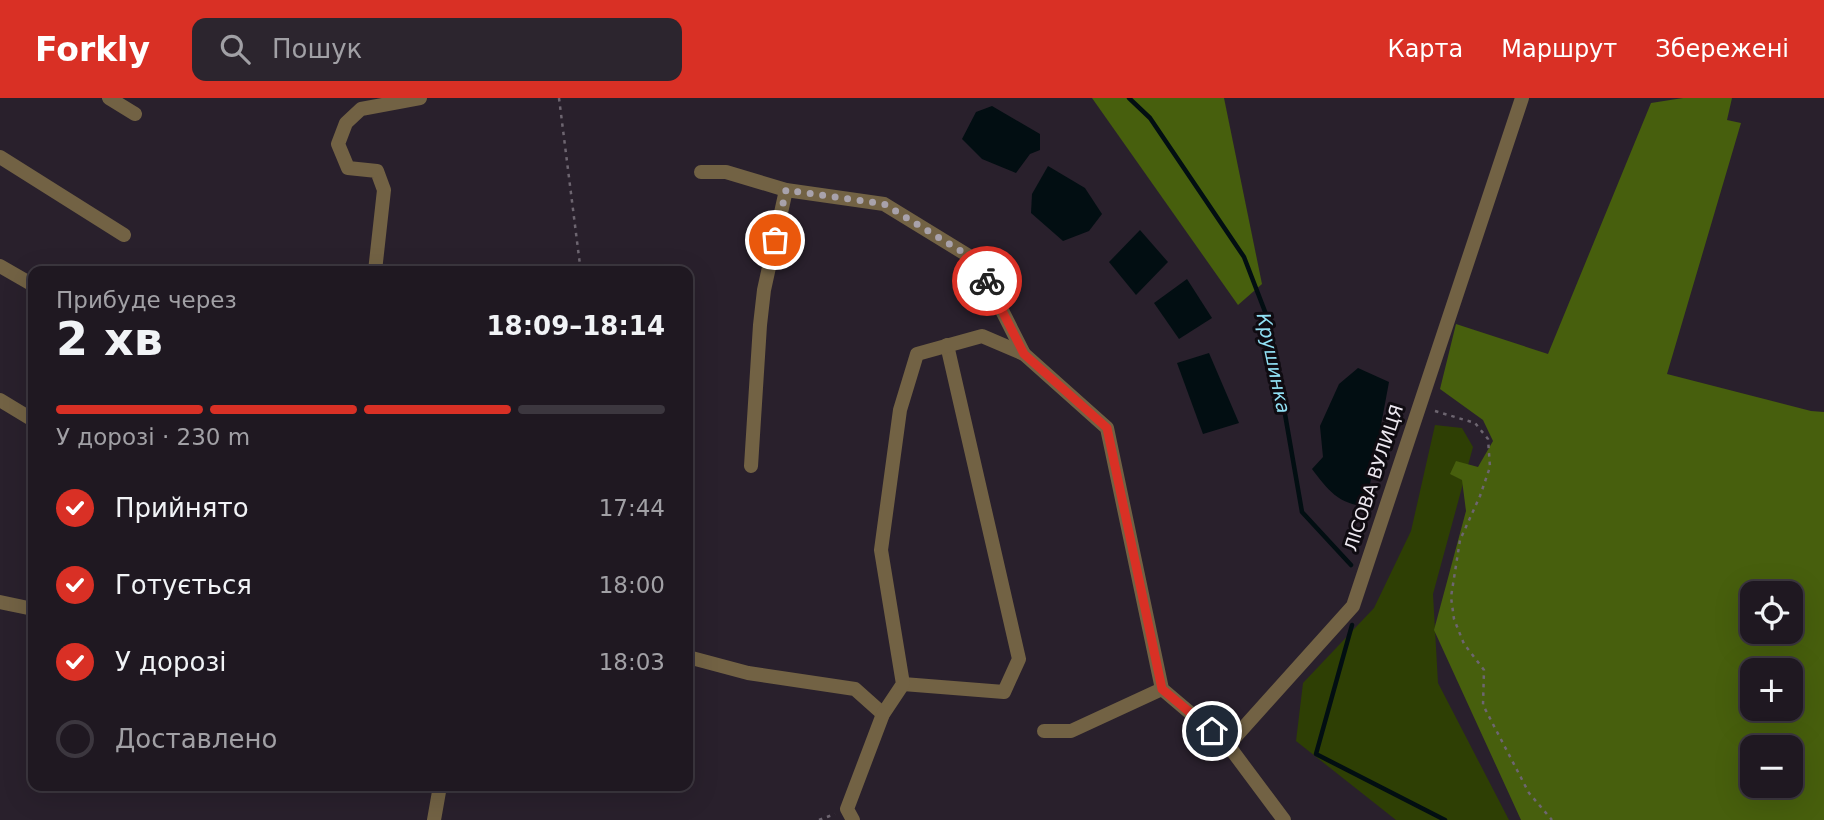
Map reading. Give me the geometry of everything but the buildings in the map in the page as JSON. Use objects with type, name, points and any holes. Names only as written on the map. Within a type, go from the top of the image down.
[{"type":"street","points":[[109,98],[135,114]]},
{"type":"street","points":[[376,266],[384,190],[377,171],[348,168],[338,144],[346,123],[361,109],[420,98]]},
{"type":"street","name":"ЛІСОВА ВУЛИЦЯ","points":[[1228,745],[1353,606],[1522,98]]},
{"type":"street","points":[[0,156],[124,234]]},
{"type":"street","points":[[701,172],[726,172],[786,190],[884,204],[977,261],[1024,354]]},
{"type":"street","points":[[751,466],[764,290],[786,190]]},
{"type":"street","points":[[0,265],[28,282]]},
{"type":"street","points":[[853,820],[847,809],[883,714],[903,684],[881,550],[900,410],[917,354],[982,336],[1024,354],[1107,428],[1162,689],[1228,745],[1284,820]]},
{"type":"street","points":[[903,684],[1004,692],[1019,659],[947,345]]},
{"type":"street","points":[[0,400],[28,417]]},
{"type":"street","points":[[0,602],[28,608]]},
{"type":"street","points":[[693,658],[748,673],[855,690],[883,714]]},
{"type":"street","points":[[1044,731],[1071,731],[1162,689]]},
{"type":"street","points":[[434,820],[439,791]]},
{"type":"path","points":[[559,98],[581,266]]},
{"type":"path","points":[[1418,407],[1475,423],[1488,439],[1490,467],[1460,540],[1451,597],[1454,619],[1464,644],[1484,670],[1483,705],[1529,793],[1552,820]]},
{"type":"green space","points":[[1092,98],[1224,98],[1262,284],[1238,305]]},
{"type":"green space","points":[[1683,98],[1732,98],[1727,120],[1741,123],[1667,374],[1824,412],[1824,820],[1521,820],[1434,630],[1466,511],[1462,480],[1450,474],[1456,461],[1478,467],[1493,441],[1483,420],[1440,389],[1456,324],[1548,354],[1651,103]]},
{"type":"green space","points":[[1435,425],[1462,428],[1473,447],[1433,594],[1438,683],[1509,820],[1396,820],[1296,741],[1303,683],[1374,608],[1411,531]]},
{"type":"shaded area","points":[[992,106],[1040,134],[1040,150],[1030,154],[1016,173],[982,159],[962,139],[976,112]]},
{"type":"shaded area","points":[[1048,166],[1085,188],[1102,214],[1089,231],[1063,241],[1031,213],[1032,194]]},
{"type":"shaded area","points":[[1140,230],[1168,262],[1136,295],[1109,262]]},
{"type":"shaded area","points":[[1187,279],[1212,318],[1179,339],[1154,303]]},
{"type":"shaded area","points":[[1209,353],[1239,423],[1203,434],[1177,363]]},
{"type":"shaded area","points":[[1358,368],[1389,382],[1366,506],[1341,499],[1312,469],[1323,457],[1320,426],[1339,384]]},
{"type":"waterway","name":"Крушинка","points":[[1129,98],[1150,118],[1244,257],[1269,322],[1302,512],[1351,565]]},
{"type":"waterway","name":"Крушинка","points":[[1352,625],[1316,754],[1445,820]]},
{"type":"way so far","points":[[775,240],[786,190],[884,204],[977,261],[987,281]]},
{"type":"route","points":[[987,281],[1024,354],[1107,428],[1162,689],[1212,731]]}]
